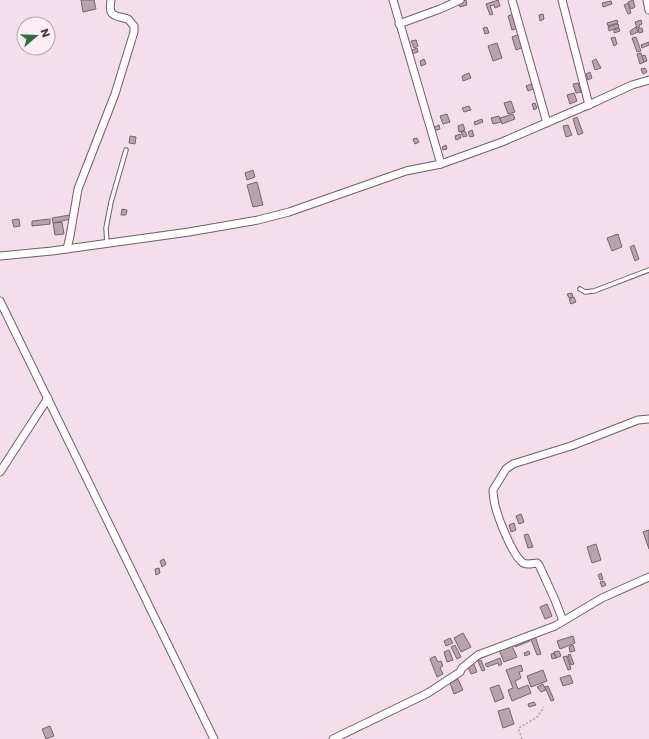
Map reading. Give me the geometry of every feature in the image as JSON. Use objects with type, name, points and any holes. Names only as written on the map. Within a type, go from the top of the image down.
[{"type":"street","points":[[67,248],[78,189],[115,94],[134,32],[134,26],[128,19],[114,16],[110,13],[109,8],[111,0]]},
{"type":"street","points":[[393,0],[441,164]]},
{"type":"street","points":[[399,24],[460,0]]},
{"type":"street","points":[[512,0],[547,122]]},
{"type":"street","points":[[562,0],[589,105]]},
{"type":"street","points":[[0,256],[189,232],[289,212],[406,171],[441,164],[502,142],[632,85],[649,80]]},
{"type":"street","points":[[0,301],[214,739]]},
{"type":"street","points":[[0,472],[48,398]]},
{"type":"street","points":[[563,621],[539,565],[537,563],[527,564],[522,562],[514,550],[503,529],[497,511],[493,490],[506,469],[514,464],[571,446],[638,420],[649,419]]},
{"type":"street","points":[[333,739],[428,693],[460,672],[462,668],[478,655],[555,626],[602,598],[649,577]]},
{"type":"lane","points":[[107,243],[106,228],[111,202],[126,150]]},
{"type":"lane","points":[[580,289],[585,292],[594,291],[649,270]]},
{"type":"path","points":[[522,739],[519,728],[537,717],[544,707]]},
{"type":"building","points":[[81,0],[94,0],[96,9],[83,12]]},
{"type":"building","points":[[466,0],[467,5],[460,7],[458,2]]},
{"type":"building","points":[[498,0],[500,6],[495,8],[494,5],[490,6],[493,14],[490,15],[486,4]]},
{"type":"building","points":[[633,0],[635,7],[631,9],[628,2]]},
{"type":"building","points":[[611,1],[612,4],[603,7],[602,3]]},
{"type":"building","points":[[628,3],[631,13],[628,14],[624,5]]},
{"type":"building","points":[[513,14],[518,28],[512,30],[508,16]]},
{"type":"building","points":[[543,14],[544,19],[540,21],[539,15]]},
{"type":"building","points":[[617,20],[618,23],[608,26],[607,23]]},
{"type":"building","points":[[641,20],[642,24],[637,28],[635,22]]},
{"type":"building","points":[[618,24],[619,27],[609,31],[608,27]]},
{"type":"building","points":[[487,27],[489,33],[485,34],[483,28]]},
{"type":"building","points":[[636,27],[638,32],[631,35],[630,31]]},
{"type":"building","points":[[619,28],[620,31],[614,33],[614,30]]},
{"type":"building","points":[[642,28],[643,32],[639,33],[638,29]]},
{"type":"building","points":[[520,34],[524,47],[516,50],[512,37]]},
{"type":"building","points":[[615,37],[617,44],[614,46],[611,38]]},
{"type":"building","points":[[636,37],[641,51],[637,52],[632,38]]},
{"type":"building","points":[[416,40],[418,46],[414,48],[411,41]]},
{"type":"building","points":[[649,42],[649,45],[642,48],[641,45]]},
{"type":"building","points":[[497,43],[502,58],[493,61],[488,46]]},
{"type":"building","points":[[417,48],[418,52],[411,54],[410,51]]},
{"type":"building","points":[[641,53],[644,62],[640,64],[637,54]]},
{"type":"building","points":[[645,55],[647,61],[644,62],[642,56]]},
{"type":"building","points":[[424,59],[426,64],[421,66],[420,61]]},
{"type":"building","points":[[596,59],[601,68],[595,70],[592,61]]},
{"type":"building","points":[[645,68],[647,72],[643,74],[641,69]]},
{"type":"building","points":[[590,72],[592,78],[588,80],[586,74]]},
{"type":"building","points":[[469,73],[471,78],[463,81],[462,76]]},
{"type":"building","points":[[534,83],[536,88],[528,91],[526,86]]},
{"type":"building","points":[[578,83],[581,92],[576,93],[573,84]]},
{"type":"building","points":[[574,93],[577,101],[570,104],[567,95]]},
{"type":"building","points":[[511,101],[515,112],[508,114],[504,103]]},
{"type":"building","points":[[535,103],[537,108],[534,110],[532,104]]},
{"type":"building","points":[[469,106],[471,110],[464,112],[462,108]]},
{"type":"building","points":[[447,114],[450,122],[443,124],[440,116]]},
{"type":"building","points":[[513,114],[515,119],[502,124],[500,118]]},
{"type":"building","points":[[499,116],[501,122],[493,124],[491,118]]},
{"type":"building","points":[[577,117],[583,133],[578,135],[573,119]]},
{"type":"building","points":[[482,119],[483,122],[475,125],[474,122]]},
{"type":"building","points":[[463,124],[465,130],[459,132],[458,126]]},
{"type":"building","points":[[439,125],[440,129],[433,131],[432,128]]},
{"type":"building","points":[[568,125],[572,135],[566,137],[563,126]]},
{"type":"building","points":[[472,130],[474,136],[470,137],[468,132]]},
{"type":"building","points":[[465,131],[467,136],[463,137],[461,132]]},
{"type":"building","points":[[460,134],[461,138],[456,140],[455,136]]},
{"type":"building","points":[[130,136],[136,137],[135,144],[129,143]]},
{"type":"building","points":[[417,138],[419,142],[415,144],[413,139]]},
{"type":"building","points":[[446,145],[447,149],[443,150],[442,147]]},
{"type":"building","points":[[253,170],[255,177],[247,180],[245,173]]},
{"type":"building","points":[[257,182],[263,205],[253,207],[247,185]]},
{"type":"building","points":[[122,209],[127,210],[126,215],[121,215]]},
{"type":"building","points":[[70,215],[71,219],[53,223],[52,218]]},
{"type":"building","points":[[19,219],[20,226],[14,227],[12,220]]},
{"type":"building","points":[[50,219],[50,224],[32,226],[32,221]]},
{"type":"building","points":[[62,222],[64,234],[55,235],[53,223]]},
{"type":"building","points":[[618,234],[622,247],[612,251],[607,238]]},
{"type":"building","points":[[634,245],[639,259],[635,261],[630,247]]},
{"type":"building","points":[[572,293],[573,297],[569,298],[567,294]]},
{"type":"building","points":[[574,297],[576,302],[571,304],[569,299]]},
{"type":"building","points":[[521,514],[524,522],[519,524],[516,516]]},
{"type":"building","points":[[514,523],[516,530],[511,532],[509,525]]},
{"type":"building","points":[[649,530],[649,549],[643,532]]},
{"type":"building","points":[[528,534],[533,547],[528,548],[524,535]]},
{"type":"building","points":[[596,544],[601,560],[592,563],[587,547]]},
{"type":"building","points":[[164,559],[166,564],[162,567],[160,561]]},
{"type":"building","points":[[159,568],[160,573],[156,575],[155,569]]},
{"type":"building","points":[[601,573],[603,579],[600,580],[598,575]]},
{"type":"building","points":[[604,581],[606,585],[602,587],[600,582]]},
{"type":"building","points":[[547,604],[552,616],[545,619],[540,607]]},
{"type":"building","points":[[463,633],[471,647],[461,652],[454,638]]},
{"type":"building","points":[[535,636],[541,654],[537,655],[530,637]]},
{"type":"building","points":[[573,636],[575,643],[560,649],[557,641]]},
{"type":"building","points":[[450,638],[453,643],[446,646],[444,641]]},
{"type":"building","points":[[529,638],[530,641],[515,647],[514,644]]},
{"type":"building","points":[[455,645],[461,657],[457,659],[451,647]]},
{"type":"building","points":[[573,645],[575,651],[570,652],[569,647]]},
{"type":"building","points":[[512,646],[517,657],[504,662],[499,650]]},
{"type":"building","points":[[449,650],[453,660],[447,662],[444,652]]},
{"type":"building","points":[[529,651],[530,654],[525,656],[524,653]]},
{"type":"building","points":[[559,651],[561,656],[556,658],[554,652]]},
{"type":"building","points":[[554,653],[556,658],[552,659],[551,654]]},
{"type":"building","points":[[570,654],[574,664],[571,665],[568,655]]},
{"type":"building","points":[[435,656],[438,662],[441,661],[443,666],[440,668],[443,674],[437,677],[430,659]]},
{"type":"building","points":[[567,656],[571,669],[568,670],[563,657]]},
{"type":"building","points":[[500,658],[502,664],[499,666],[498,663],[487,667],[485,664]]},
{"type":"building","points":[[481,660],[485,670],[482,671],[478,661]]},
{"type":"building","points":[[473,662],[477,672],[471,674],[467,665]]},
{"type":"building","points":[[521,665],[523,671],[519,672],[521,678],[515,681],[518,689],[528,685],[531,693],[512,701],[508,690],[513,688],[506,670]]},
{"type":"building","points":[[543,670],[547,681],[531,687],[527,676]]},
{"type":"building","points":[[570,675],[573,683],[563,686],[560,678]]},
{"type":"building","points":[[458,679],[463,690],[454,694],[450,683]]},
{"type":"building","points":[[543,684],[546,690],[541,692],[537,687]]},
{"type":"building","points":[[499,685],[504,698],[495,702],[490,688]]},
{"type":"building","points":[[548,686],[554,700],[551,701],[545,687]]},
{"type":"building","points":[[534,702],[536,705],[529,707],[528,704]]},
{"type":"building","points":[[509,708],[514,724],[503,728],[498,711]]},
{"type":"building","points":[[50,726],[54,736],[46,739],[42,729]]}]
